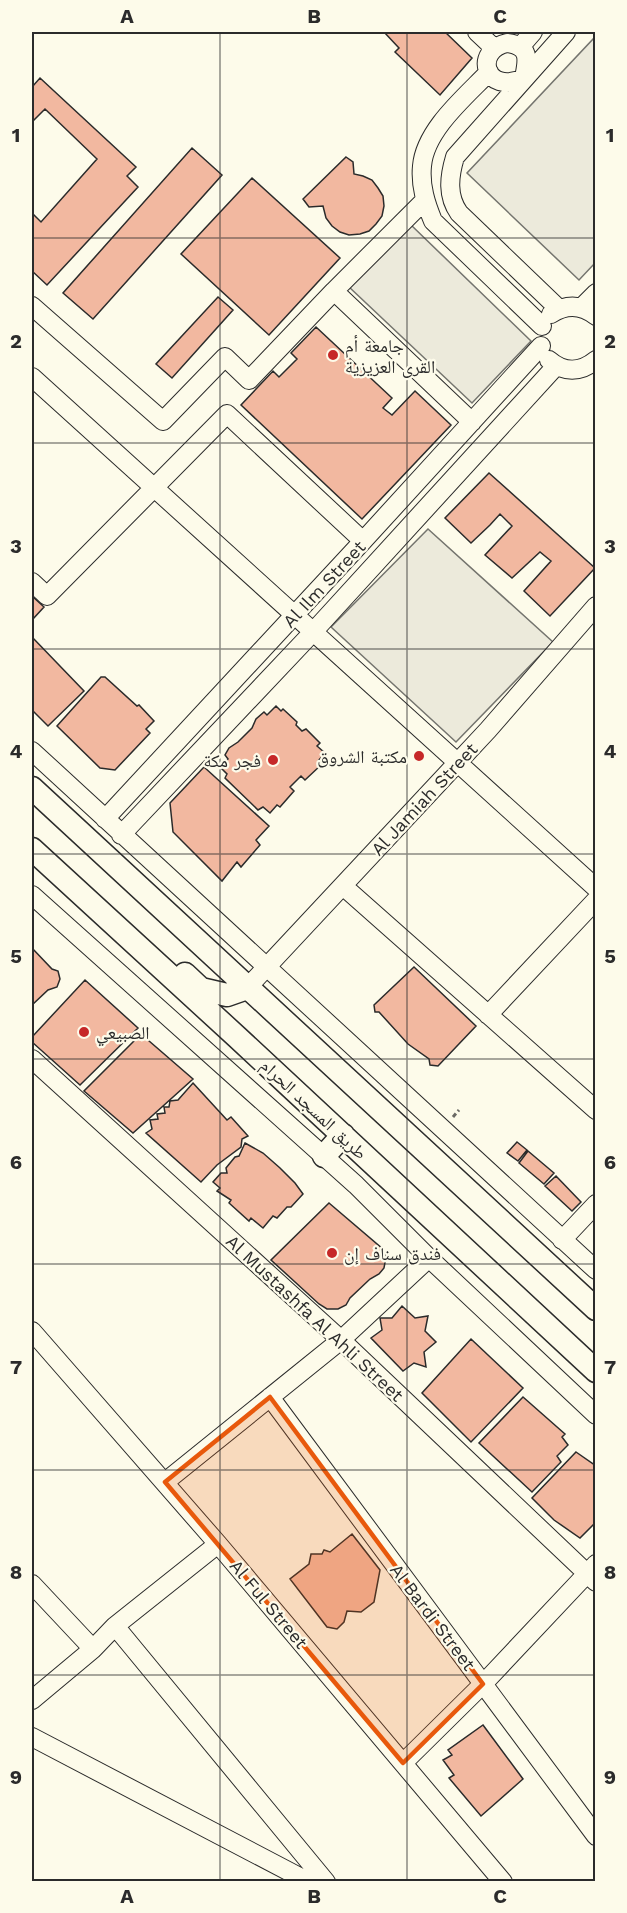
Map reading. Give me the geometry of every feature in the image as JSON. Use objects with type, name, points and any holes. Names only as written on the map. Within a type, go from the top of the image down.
[{"type":"main road","points":[[32,788],[596,1309]]},
{"type":"main road","name":"طريق المسجد الحرام","points":[[32,849],[596,1371]]},
{"type":"main road","points":[[50,865],[82,878],[201,989],[227,995],[247,988]]},
{"type":"main road","points":[[324,1156],[343,1135]]},
{"type":"street","points":[[477,32],[494,48]]},
{"type":"street","points":[[520,47],[533,32]]},
{"type":"street","points":[[559,309],[459,213],[453,204],[450,173],[455,157],[566,32]]},
{"type":"street","points":[[507,43],[520,47],[527,58],[528,65],[524,78],[514,83],[495,80],[489,72],[488,59],[494,48],[507,43]]},
{"type":"street","points":[[489,72],[448,113],[428,144],[422,165],[425,200],[433,221],[542,326]]},
{"type":"street","points":[[32,306],[163,421],[225,357],[249,380],[425,200]]},
{"type":"street","points":[[334,291],[472,422]]},
{"type":"street","points":[[593,367],[571,371],[556,366],[549,361],[541,346],[540,336],[542,326],[552,313],[566,306],[589,312],[596,293]]},
{"type":"street","name":"Al Ilm Street","points":[[105,819],[541,346]]},
{"type":"street","name":"Al Ilm Street","points":[[121,835],[313,632],[556,366]]},
{"type":"street","points":[[32,376],[596,888]]},
{"type":"street","points":[[32,582],[47,596],[227,414],[363,541]]},
{"type":"street","name":"Al Jamiah Street","points":[[247,988],[457,764],[596,606]]},
{"type":"street","points":[[32,751],[596,1270]]},
{"type":"street","points":[[343,886],[596,1110]]},
{"type":"street","points":[[488,1015],[596,900]]},
{"type":"street","points":[[34,903],[356,1185],[429,1258],[596,1415]]},
{"type":"street","name":"Al Mustashfa Al Ahli Street","points":[[32,1059],[593,1573]]},
{"type":"street","points":[[562,1240],[596,1204]]},
{"type":"street","points":[[506,1226],[525,1206]]},
{"type":"street","points":[[165,1482],[341,1340],[429,1258]]},
{"type":"street","name":"Al Ful Street","points":[[32,1331],[219,1544],[502,1881]]},
{"type":"street","name":"Al Bardi Street","points":[[270,1397],[596,1836]]},
{"type":"street","points":[[32,1700],[93,1649],[115,1626],[219,1544]]},
{"type":"street","points":[[403,1763],[593,1573]]},
{"type":"street","points":[[32,1584],[93,1649]]},
{"type":"street","points":[[115,1626],[326,1881]]},
{"type":"street","points":[[32,1737],[309,1881]]},
{"type":"highlighted area","points":[[270,1397],[483,1684],[403,1763],[165,1482]]},
{"type":"shaded area","points":[[595,37],[595,263],[579,280],[467,173]]},
{"type":"shaded area","points":[[411,225],[531,341],[472,403],[348,286]]},
{"type":"shaded area","points":[[428,529],[553,642],[456,742],[331,627]]},
{"type":"building","points":[[384,32],[445,32],[472,58],[440,95],[395,52],[399,48]]},
{"type":"building","points":[[40,78],[136,167],[127,176],[138,187],[47,285],[32,271],[32,213],[41,222],[97,159],[45,109],[32,122],[32,87]]},
{"type":"building","points":[[192,148],[222,175],[93,319],[63,293]]},
{"type":"building","points":[[346,157],[353,162],[354,174],[372,180],[383,196],[382,216],[369,231],[360,234],[349,235],[340,232],[326,218],[323,206],[309,207],[303,199]]},
{"type":"building","points":[[252,178],[340,258],[269,335],[181,254]]},
{"type":"building","points":[[218,297],[233,310],[172,378],[156,364]]},
{"type":"building","points":[[316,327],[392,398],[383,408],[392,415],[415,391],[451,425],[362,519],[241,405],[273,371],[279,377],[297,359],[291,353]]},
{"type":"building","points":[[489,473],[595,568],[550,616],[524,591],[551,561],[540,552],[512,578],[485,555],[512,526],[500,514],[471,543],[445,518]]},
{"type":"building","points":[[32,596],[44,607],[32,620]]},
{"type":"building","points":[[32,637],[84,691],[48,726],[32,710]]},
{"type":"building","points":[[101,677],[105,677],[137,706],[139,705],[154,721],[146,729],[150,733],[115,770],[100,768],[57,726]]},
{"type":"building","name":"فجر مكة","points":[[276,706],[281,711],[283,709],[297,722],[296,725],[302,731],[306,729],[320,743],[317,746],[325,753],[318,761],[321,765],[305,780],[301,776],[290,787],[294,791],[280,807],[277,805],[270,813],[263,807],[258,810],[225,778],[227,774],[220,767],[228,759],[225,755],[229,748],[252,728],[256,719],[264,712],[267,715]]},
{"type":"building","points":[[204,767],[269,826],[256,840],[260,845],[241,867],[237,862],[222,881],[173,832],[170,803]]},
{"type":"building","points":[[32,948],[52,969],[58,971],[60,979],[57,987],[48,990],[32,1005]]},
{"type":"building","points":[[414,967],[476,1026],[438,1066],[430,1065],[429,1059],[408,1044],[379,1012],[375,1012],[374,1005]]},
{"type":"building","name":"الصبيعي","points":[[85,980],[138,1028],[80,1085],[32,1042],[32,1037]]},
{"type":"building","points":[[141,1034],[193,1079],[133,1133],[84,1091]]},
{"type":"building","points":[[193,1083],[227,1120],[231,1117],[248,1136],[242,1139],[241,1147],[217,1165],[201,1182],[146,1133],[152,1129],[150,1120],[158,1119],[157,1114],[165,1113],[164,1107],[169,1107],[170,1101],[178,1100]]},
{"type":"building","points":[[517,1142],[527,1150],[518,1161],[507,1153]]},
{"type":"building","points":[[245,1143],[263,1153],[295,1183],[303,1194],[277,1218],[273,1216],[263,1228],[251,1218],[249,1221],[229,1203],[231,1200],[217,1191],[220,1188],[213,1182],[221,1173],[227,1173],[226,1168],[235,1157],[239,1156]]},
{"type":"building","points":[[528,1151],[554,1173],[544,1184],[519,1163]]},
{"type":"building","points":[[556,1176],[581,1202],[572,1211],[545,1186]]},
{"type":"building","name":"فندق سناف إن","points":[[329,1203],[384,1250],[386,1257],[384,1268],[379,1274],[370,1279],[350,1298],[346,1305],[338,1309],[327,1309],[319,1304],[271,1260]]},
{"type":"building","points":[[402,1306],[415,1318],[428,1316],[425,1331],[436,1342],[424,1352],[426,1367],[414,1363],[403,1371],[371,1338],[382,1330],[380,1318],[392,1318]]},
{"type":"building","points":[[471,1339],[523,1388],[471,1442],[422,1393]]},
{"type":"building","points":[[523,1397],[565,1434],[562,1437],[568,1445],[557,1456],[561,1462],[532,1492],[479,1443]]},
{"type":"building","points":[[576,1452],[596,1466],[596,1522],[580,1538],[554,1520],[532,1498]]},
{"type":"building","points":[[352,1534],[380,1570],[374,1602],[361,1612],[347,1611],[344,1622],[337,1629],[327,1627],[290,1579],[309,1564],[311,1554],[322,1554],[324,1550],[330,1552]]},
{"type":"building","points":[[483,1725],[523,1779],[481,1816],[449,1778],[454,1775],[443,1760],[452,1755],[448,1750]]},
{"type":"place","name":"جامعة أم القرى العزيزية","points":[[333,355]]},
{"type":"place","name":"مكتبة الشروق","points":[[419,756]]},
{"type":"place","name":"فجر مكة","points":[[273,760]]},
{"type":"place","name":"الصبيعي","points":[[84,1032]]},
{"type":"place","name":"فندق سناف إن","points":[[332,1253]]}]
